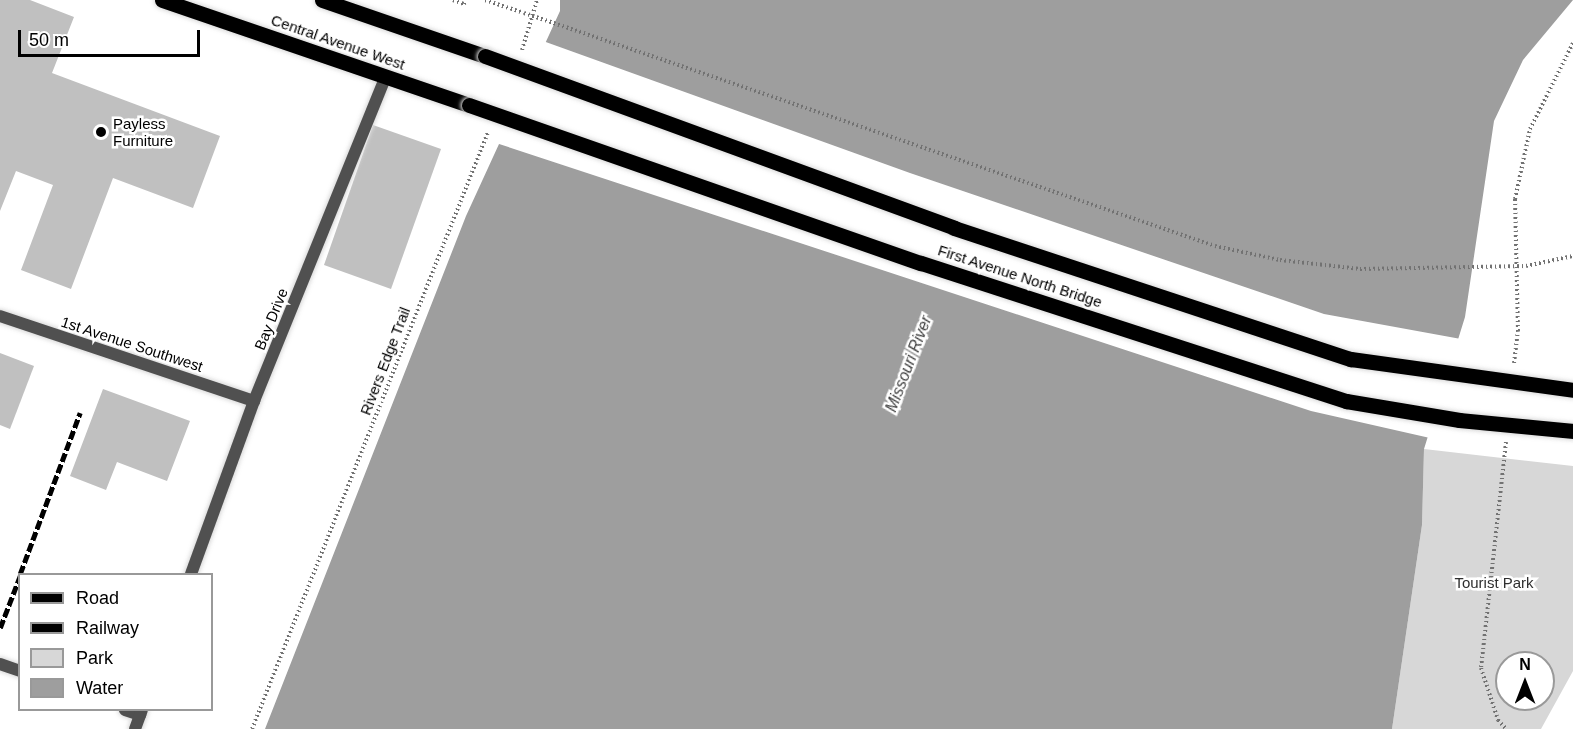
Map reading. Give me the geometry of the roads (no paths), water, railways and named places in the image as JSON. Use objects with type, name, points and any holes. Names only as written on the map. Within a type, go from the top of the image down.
[{"type":"main road","name":"Central Avenue West","points":[[162,0],[469,105]]},
{"type":"main road","name":"First Avenue North Bridge","points":[[322,0],[485,56],[954,228],[1351,359],[1573,390]]},
{"type":"main road","name":"First Avenue North Bridge","points":[[469,105],[921,263],[1346,401],[1459,420],[1573,431]]},
{"type":"street","name":"Bay Drive","points":[[191,573],[254,400],[385,78]]},
{"type":"street","name":"1st Avenue Southwest","points":[[0,316],[254,400]]},
{"type":"street","points":[[0,664],[18,671]]},
{"type":"street","points":[[135,729],[141,712]]},
{"type":"water","name":"Missouri River","points":[[560,0],[1573,0],[1523,60],[1494,121],[1465,317],[1424,449],[1422,525],[1392,729],[265,729],[466,216],[560,11]]},
{"type":"railway","points":[[20,573],[80,413]]},
{"type":"railway","points":[[0,628],[18,581]]},
{"type":"place","name":"Payless Furniture","points":[[101,132]]},
{"type":"park label","name":"Tourist Park","points":[[1494,583]]}]
